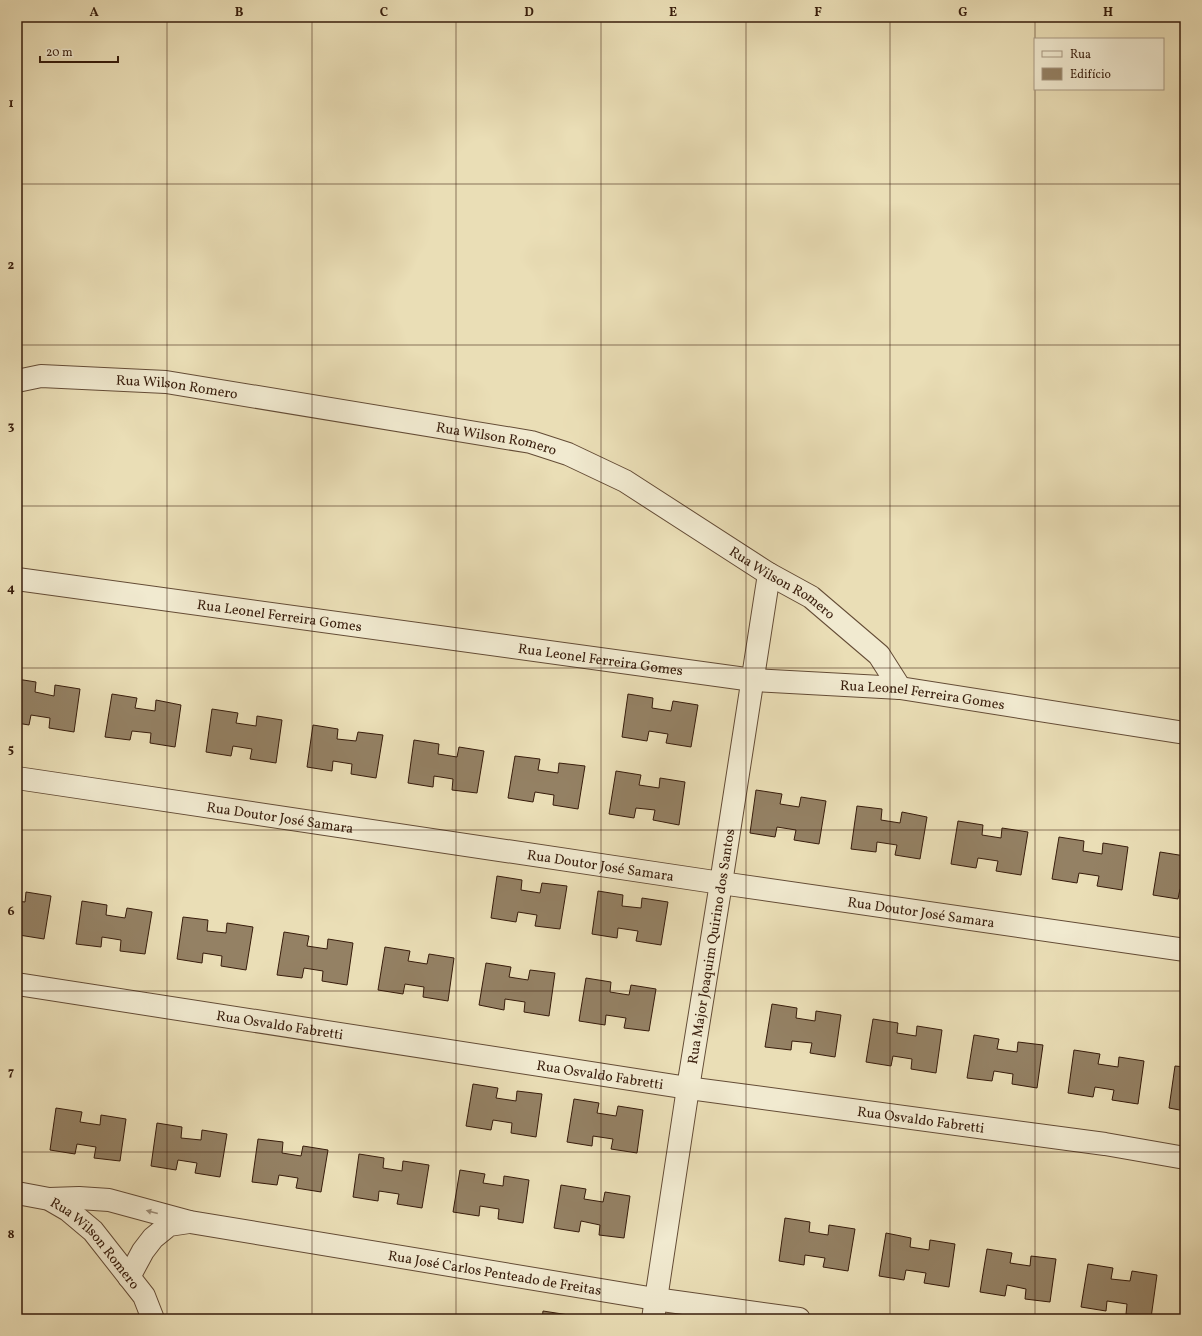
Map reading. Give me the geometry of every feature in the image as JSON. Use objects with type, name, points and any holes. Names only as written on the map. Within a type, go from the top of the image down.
[{"type":"street","name":"Rua Wilson Romero","points":[[17,381],[41,376],[166,382],[531,442],[568,454],[625,481],[769,574],[811,597],[879,655],[900,688]]},
{"type":"street","name":"Rua Major Joaquim Quirino dos Santos","points":[[654,1309],[769,574]]},
{"type":"street","name":"Rua Leonel Ferreira Gomes","points":[[17,579],[752,680],[900,688],[1185,733]]},
{"type":"street","name":"Rua Doutor José Samara","points":[[17,778],[721,883],[1185,950]]},
{"type":"street","name":"Rua Osvaldo Fabretti","points":[[17,984],[688,1088],[1097,1143],[1185,1158]]},
{"type":"street","name":"Rua Wilson Romero","points":[[18,1195],[49,1199],[68,1210],[93,1231],[144,1296],[153,1319]]},
{"type":"street","name":"Rua José Carlos Penteado de Freitas","points":[[49,1199],[79,1198],[109,1200],[190,1222],[654,1309],[799,1319]]},
{"type":"street","name":"Rua José Carlos Penteado de Freitas","points":[[129,1277],[143,1251],[153,1238],[169,1225],[190,1222]]},
{"type":"building","points":[[17,679],[36,682],[35,692],[54,696],[55,685],[80,689],[74,732],[49,728],[50,718],[31,715],[29,725],[17,723]]},
{"type":"building","points":[[112,694],[137,698],[135,708],[155,711],[156,700],[181,705],[175,747],[150,743],[151,733],[132,731],[130,740],[105,737]]},
{"type":"building","points":[[628,694],[653,698],[652,708],[671,711],[673,701],[698,705],[691,747],[666,743],[668,734],[649,731],[647,741],[622,737]]},
{"type":"building","points":[[212,709],[238,713],[236,723],[256,726],[257,716],[282,720],[276,763],[250,759],[252,749],[233,746],[231,756],[206,752]]},
{"type":"building","points":[[313,725],[338,729],[337,739],[356,741],[358,732],[383,735],[376,778],[351,774],[352,764],[333,761],[332,771],[307,767]]},
{"type":"building","points":[[414,740],[439,744],[438,754],[457,757],[459,747],[484,751],[477,793],[452,790],[453,779],[434,776],[433,787],[408,783]]},
{"type":"building","points":[[515,756],[540,759],[538,770],[558,773],[559,763],[585,766],[578,809],[553,805],[554,795],[535,792],[533,802],[508,798]]},
{"type":"building","points":[[616,771],[641,775],[639,785],[659,788],[660,778],[685,782],[679,825],[653,820],[655,810],[636,808],[634,818],[609,814]]},
{"type":"building","points":[[756,790],[782,794],[780,804],[799,807],[801,797],[826,801],[819,844],[794,840],[796,830],[777,827],[775,837],[750,833]]},
{"type":"building","points":[[857,806],[882,809],[881,820],[900,823],[902,812],[927,817],[920,859],[895,855],[897,845],[877,842],[876,852],[851,849]]},
{"type":"building","points":[[958,821],[983,825],[982,835],[1001,838],[1002,828],[1028,832],[1021,875],[996,871],[998,861],[978,858],[976,868],[951,864]]},
{"type":"building","points":[[1059,837],[1084,841],[1083,851],[1102,854],[1103,843],[1128,847],[1122,890],[1097,886],[1099,876],[1079,873],[1077,883],[1052,879]]},
{"type":"building","points":[[1160,852],[1185,856],[1183,866],[1185,866],[1185,889],[1180,889],[1178,899],[1153,895]]},
{"type":"building","points":[[497,876],[522,880],[521,890],[540,893],[542,883],[567,886],[560,929],[535,926],[537,915],[518,912],[516,922],[491,918]]},
{"type":"building","points":[[598,891],[623,895],[622,906],[641,908],[642,898],[668,902],[661,945],[636,941],[638,931],[618,928],[617,938],[592,934]]},
{"type":"building","points":[[26,892],[51,896],[44,939],[19,935],[21,925],[17,925],[17,901],[25,902]]},
{"type":"building","points":[[82,901],[107,905],[106,915],[125,918],[127,908],[152,912],[145,954],[120,951],[121,940],[102,937],[101,947],[76,944]]},
{"type":"building","points":[[183,917],[208,920],[207,931],[226,933],[227,923],[253,927],[246,970],[221,966],[222,956],[203,953],[202,963],[177,959]]},
{"type":"building","points":[[284,932],[309,936],[307,946],[327,949],[328,939],[353,943],[347,985],[322,981],[323,971],[304,968],[302,978],[277,975]]},
{"type":"building","points":[[385,947],[410,951],[408,961],[427,964],[429,954],[454,958],[448,1001],[423,997],[424,987],[405,984],[403,994],[378,990]]},
{"type":"building","points":[[486,963],[511,967],[509,977],[528,980],[530,970],[555,973],[549,1016],[524,1012],[525,1002],[505,999],[504,1010],[479,1005]]},
{"type":"building","points":[[586,978],[611,982],[610,992],[629,995],[631,985],[656,989],[649,1031],[624,1028],[626,1018],[606,1015],[605,1025],[579,1021]]},
{"type":"building","points":[[772,1004],[797,1008],[796,1018],[815,1021],[816,1011],[841,1015],[835,1057],[810,1053],[812,1043],[792,1041],[791,1050],[765,1047]]},
{"type":"building","points":[[873,1019],[898,1023],[897,1033],[916,1036],[917,1026],[942,1030],[936,1073],[911,1069],[912,1059],[893,1056],[891,1066],[866,1062]]},
{"type":"building","points":[[974,1035],[999,1039],[997,1049],[1017,1052],[1018,1042],[1043,1045],[1037,1088],[1012,1084],[1013,1074],[994,1071],[992,1081],[967,1078]]},
{"type":"building","points":[[1074,1050],[1100,1054],[1098,1064],[1118,1067],[1119,1057],[1144,1061],[1138,1104],[1112,1100],[1114,1090],[1095,1087],[1093,1097],[1068,1093]]},
{"type":"building","points":[[1175,1066],[1185,1067],[1185,1111],[1169,1108]]},
{"type":"building","points":[[473,1084],[498,1088],[496,1098],[516,1101],[517,1091],[542,1094],[536,1137],[511,1133],[512,1123],[493,1120],[491,1130],[466,1126]]},
{"type":"building","points":[[574,1099],[599,1103],[597,1113],[616,1116],[618,1106],[643,1110],[637,1153],[611,1149],[613,1139],[593,1136],[592,1146],[567,1142]]},
{"type":"building","points":[[56,1108],[82,1112],[80,1122],[100,1125],[101,1115],[126,1119],[120,1161],[94,1158],[96,1147],[77,1144],[75,1154],[50,1150]]},
{"type":"building","points":[[157,1123],[182,1127],[181,1138],[201,1140],[202,1130],[227,1134],[220,1177],[195,1173],[197,1163],[178,1160],[176,1170],[151,1166]]},
{"type":"building","points":[[258,1139],[283,1142],[282,1153],[301,1156],[303,1146],[328,1150],[321,1192],[296,1188],[298,1178],[279,1175],[277,1185],[252,1182]]},
{"type":"building","points":[[359,1154],[384,1158],[383,1168],[402,1171],[403,1161],[429,1165],[422,1208],[397,1204],[399,1194],[379,1191],[378,1201],[353,1197]]},
{"type":"building","points":[[460,1170],[485,1174],[483,1183],[503,1186],[504,1176],[529,1180],[523,1223],[498,1219],[499,1209],[480,1206],[479,1216],[453,1212]]},
{"type":"building","points":[[561,1185],[586,1189],[584,1199],[603,1202],[605,1192],[630,1196],[624,1238],[599,1235],[600,1225],[581,1221],[579,1232],[554,1228]]},
{"type":"building","points":[[785,1218],[810,1222],[809,1232],[828,1235],[829,1225],[855,1229],[848,1271],[823,1267],[825,1258],[805,1255],[804,1265],[779,1261]]},
{"type":"building","points":[[886,1233],[911,1238],[910,1247],[929,1250],[930,1240],[955,1244],[949,1287],[924,1283],[926,1273],[906,1270],[904,1280],[879,1276]]},
{"type":"building","points":[[987,1249],[1012,1253],[1010,1263],[1030,1266],[1031,1256],[1056,1259],[1050,1302],[1025,1299],[1026,1289],[1007,1285],[1005,1296],[980,1292]]},
{"type":"building","points":[[1088,1264],[1113,1268],[1111,1279],[1130,1281],[1132,1271],[1157,1275],[1151,1318],[1126,1314],[1127,1304],[1107,1301],[1106,1311],[1081,1307]]},
{"type":"building","points":[[543,1311],[569,1315],[568,1319],[542,1319]]}]
